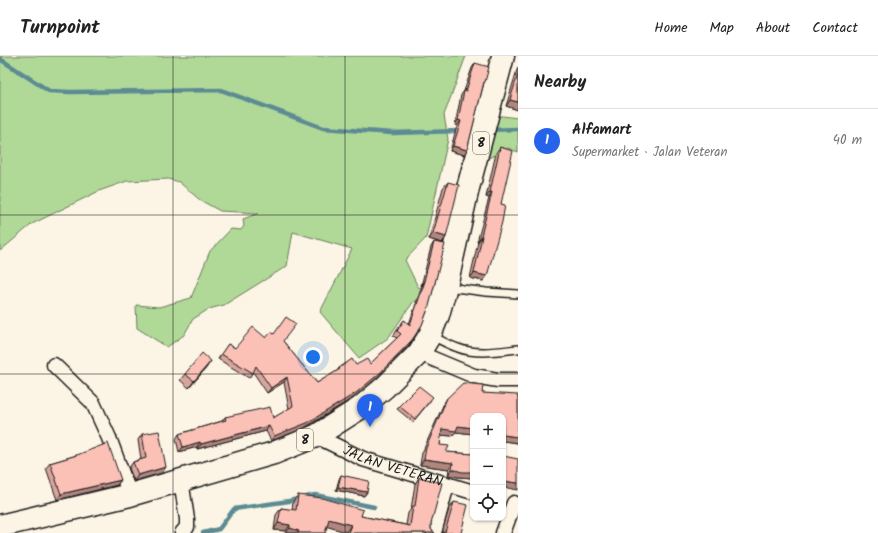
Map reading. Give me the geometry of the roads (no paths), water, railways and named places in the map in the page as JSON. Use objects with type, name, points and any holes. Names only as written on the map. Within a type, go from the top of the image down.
[{"type":"highway","name":"8","points":[[0,526],[130,495],[274,453],[316,436],[360,408],[385,387],[424,344],[438,315],[468,188],[493,97],[505,60]]},
{"type":"street","points":[[424,344],[474,376],[498,380],[518,380]]},
{"type":"street","points":[[54,365],[93,403],[109,438],[130,495]]},
{"type":"street","name":"JALAN VETERAN","points":[[316,436],[363,459],[470,491]]},
{"type":"street","points":[[181,480],[187,519],[187,527],[182,533]]},
{"type":"street","points":[[434,533],[447,485]]},
{"type":"street","points":[[503,533],[512,503]]},
{"type":"lane","points":[[446,286],[486,292],[518,294]]},
{"type":"lane","points":[[424,344],[493,352],[518,349]]},
{"type":"waterway","points":[[0,59],[49,91],[221,90],[323,128],[392,133],[460,131]]},
{"type":"waterway","points":[[490,130],[518,129]]},
{"type":"waterway","points":[[203,533],[219,529],[234,509],[289,501],[315,495],[374,507]]},
{"type":"place","name":"Alfamart","points":[[370,427]]}]
